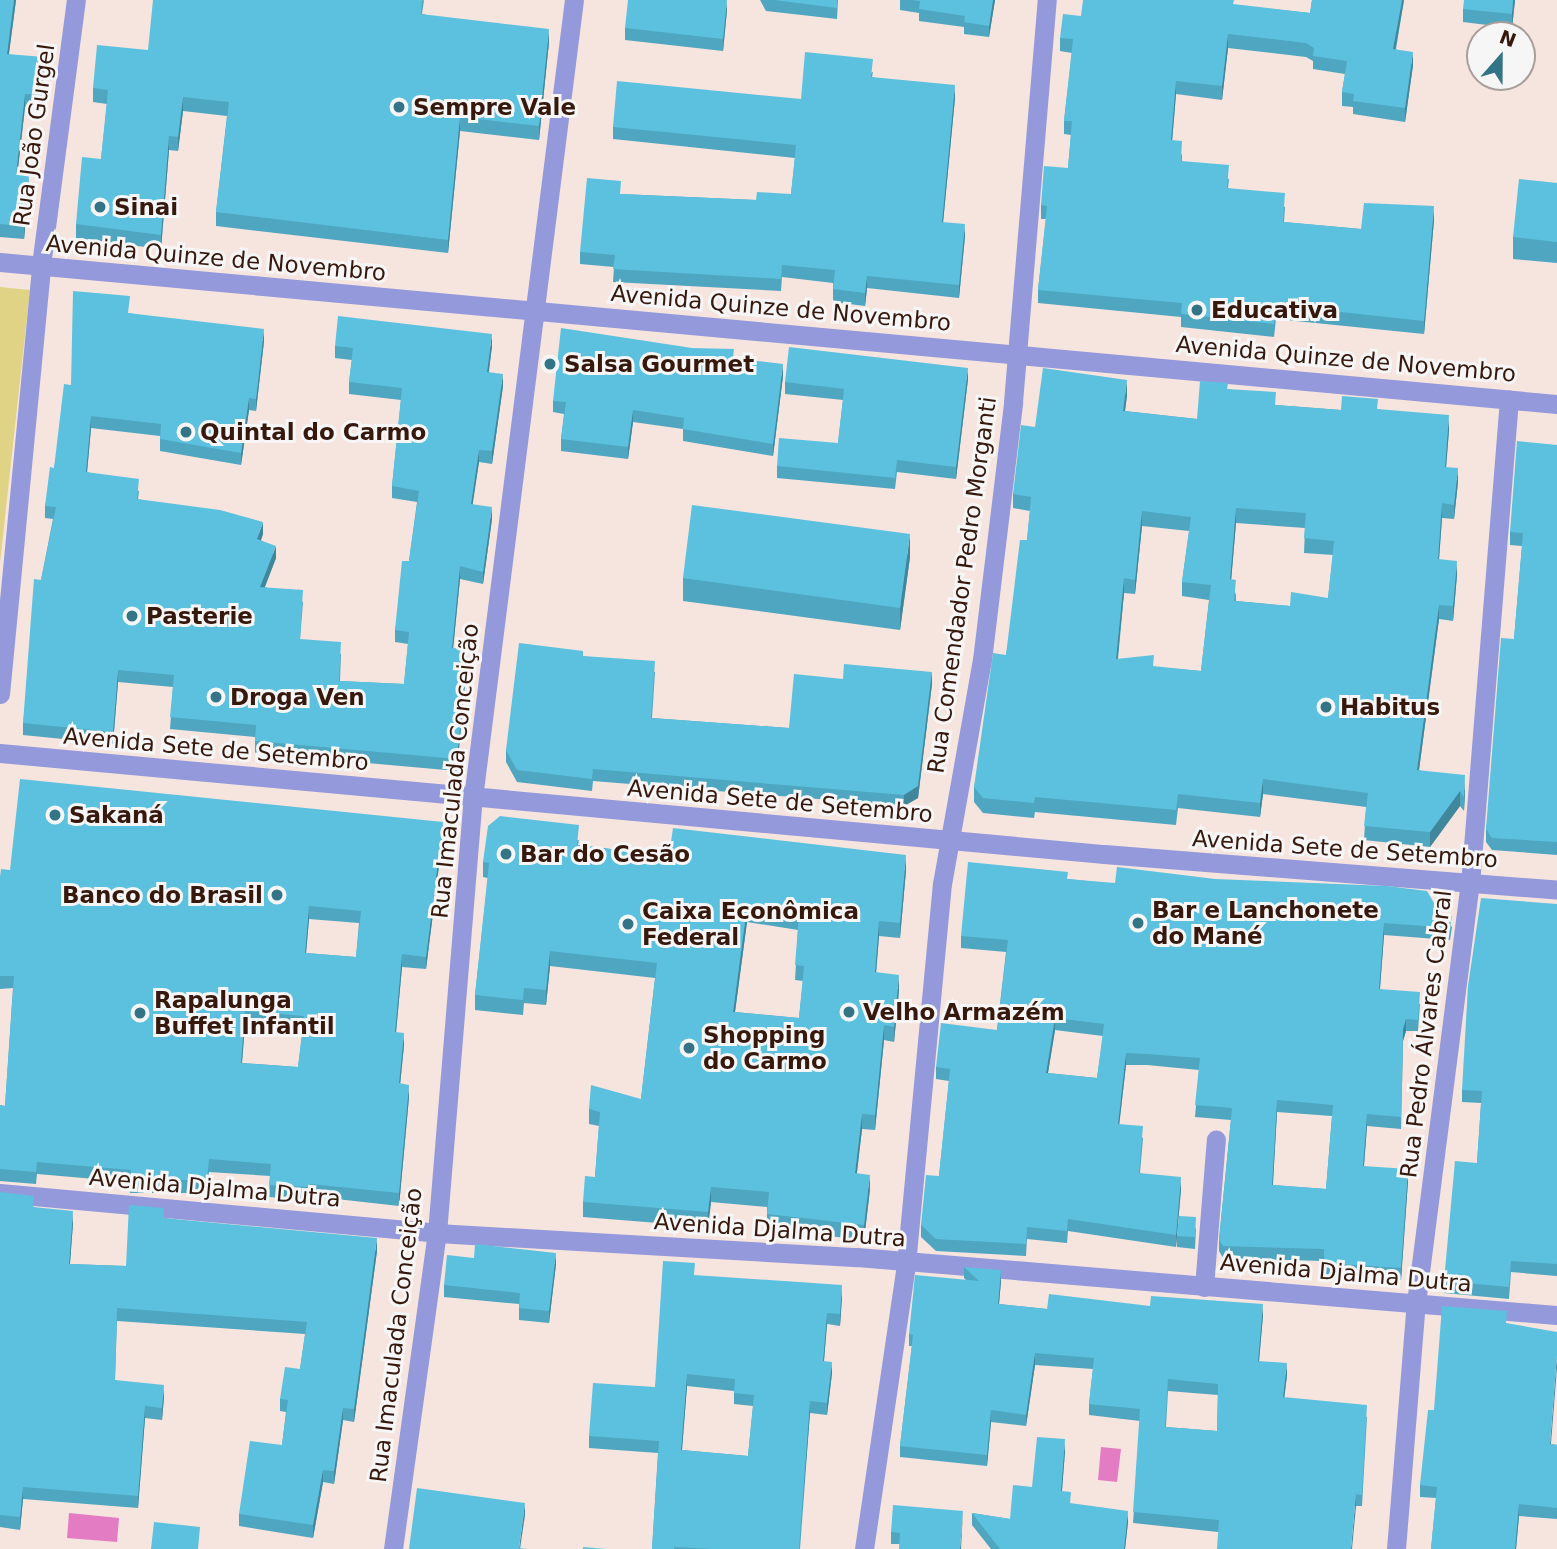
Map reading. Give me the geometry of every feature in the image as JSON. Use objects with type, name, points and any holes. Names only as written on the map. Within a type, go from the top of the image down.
[{"type":"street","name":"Rua João Gurgel","points":[[0,694],[41,265],[76,0]]},
{"type":"street","name":"Rua Imaculada Conceição","points":[[393,1549],[437,1233],[473,798],[574,0]]},
{"type":"street","name":"Rua Comendador Pedro Morganti","points":[[864,1549],[906,1264],[942,884],[982,660],[1015,352],[1048,0]]},
{"type":"street","name":"Avenida Quinze de Novembro","points":[[0,262],[534,312],[1015,352],[1557,404]]},
{"type":"street","name":"Rua Pedro Álvares Cabral","points":[[1396,1549],[1416,1303],[1470,884],[1509,400]]},
{"type":"street","name":"Avenida Sete de Setembro","points":[[0,753],[950,841],[1557,890]]},
{"type":"street","points":[[1204,1287],[1216,1139]]},
{"type":"street","name":"Avenida Djalma Dutra","points":[[0,1193],[437,1233],[906,1264],[1557,1315]]},
{"type":"shaded area","points":[[0,287],[30,290],[0,563]]},
{"type":"shaded area","points":[[1101,1447],[1121,1449],[1117,1482],[1098,1480]]},
{"type":"shaded area","points":[[69,1513],[119,1518],[117,1542],[67,1538]]},
{"type":"building","points":[[0,0],[14,0],[7,54],[44,57],[41,95],[25,94],[16,174],[29,175],[24,226],[0,224]]},
{"type":"building","points":[[153,0],[422,0],[421,14],[549,29],[539,126],[460,117],[448,240],[216,212],[229,102],[183,97],[178,137],[169,136],[161,235],[76,224],[82,157],[101,159],[108,90],[93,88],[97,45],[148,50]]},
{"type":"building","points":[[628,0],[727,0],[723,39],[625,28]]},
{"type":"building","points":[[774,0],[837,0],[837,8]]},
{"type":"building","points":[[912,0],[993,0],[989,26],[964,22],[965,16],[919,9],[920,1]]},
{"type":"building","points":[[1083,0],[1234,0],[1233,4],[1310,13],[1312,0],[1402,0],[1393,49],[1413,52],[1405,108],[1353,101],[1354,94],[1342,92],[1347,61],[1313,56],[1314,48],[1306,43],[1228,34],[1222,86],[1176,81],[1171,140],[1182,141],[1181,161],[1229,165],[1227,188],[1285,193],[1283,222],[1361,229],[1364,203],[1434,206],[1424,321],[1276,305],[1274,324],[1181,314],[1182,303],[1038,290],[1047,206],[1041,205],[1044,166],[1068,168],[1072,121],[1064,121],[1073,39],[1060,38],[1063,14],[1081,16]]},
{"type":"building","points":[[1464,0],[1513,0],[1512,14],[1463,9]]},
{"type":"building","points":[[805,52],[873,59],[871,77],[955,85],[942,222],[965,224],[959,285],[867,276],[865,293],[833,289],[835,270],[782,265],[781,279],[613,269],[615,255],[580,252],[587,178],[621,181],[620,194],[756,200],[757,192],[791,194],[796,145],[613,127],[617,81],[801,99]]},
{"type":"building","points":[[1519,179],[1557,183],[1557,242],[1513,237]]},
{"type":"building","points":[[73,291],[130,296],[128,313],[264,329],[256,399],[249,398],[241,453],[160,439],[161,424],[91,416],[86,472],[139,479],[137,499],[220,510],[263,522],[257,539],[276,546],[260,587],[303,590],[300,639],[341,642],[339,681],[404,684],[409,632],[395,630],[402,561],[409,561],[419,491],[392,486],[402,388],[349,382],[353,348],[335,346],[338,316],[492,334],[487,372],[503,374],[492,451],[479,450],[471,504],[492,507],[483,572],[460,566],[452,648],[467,649],[457,759],[255,741],[256,725],[170,717],[174,675],[118,670],[113,732],[23,723],[34,579],[41,580],[56,507],[45,506],[50,467],[54,468],[64,384],[71,385]]},
{"type":"building","points":[[561,328],[692,348],[734,349],[733,358],[783,364],[773,444],[683,429],[684,418],[633,410],[628,447],[561,439],[566,402],[553,401]]},
{"type":"building","points":[[789,347],[968,368],[956,467],[897,460],[895,478],[777,466],[779,438],[838,443],[844,389],[785,382]]},
{"type":"building","points":[[1043,368],[1127,380],[1123,411],[1197,419],[1200,381],[1228,383],[1227,389],[1276,392],[1275,405],[1341,410],[1342,396],[1378,399],[1377,409],[1449,415],[1445,467],[1458,468],[1454,505],[1442,503],[1438,559],[1457,561],[1453,606],[1439,605],[1417,770],[1465,775],[1464,797],[1460,791],[1430,832],[1364,826],[1368,793],[1263,779],[1260,803],[1178,794],[1176,810],[1035,797],[1034,803],[983,798],[974,787],[993,653],[1006,655],[1020,540],[1027,540],[1031,497],[1013,494],[1021,425],[1035,427]],"holes":[[[1236,508],[1306,513],[1304,538],[1334,541],[1328,598],[1291,592],[1290,606],[1234,601],[1236,580],[1230,579]],[[1142,511],[1191,517],[1182,582],[1211,585],[1201,671],[1153,666],[1154,655],[1116,659],[1124,578],[1135,580]]]},
{"type":"building","points":[[1517,441],[1557,445],[1557,842],[1492,838],[1486,829],[1501,638],[1514,639],[1523,533],[1510,532]]},
{"type":"building","points":[[692,505],[910,534],[900,608],[683,578]]},
{"type":"building","points":[[519,643],[583,651],[583,656],[655,661],[651,718],[789,728],[794,674],[843,679],[844,664],[932,672],[918,786],[904,795],[593,769],[592,779],[517,770],[506,750]]},
{"type":"building","points":[[20,779],[443,822],[426,957],[402,954],[395,1032],[404,1033],[399,1083],[409,1085],[399,1193],[310,1184],[309,1187],[269,1185],[271,1164],[209,1159],[207,1180],[130,1180],[131,1170],[37,1162],[36,1172],[0,1169],[0,1105],[5,1106],[14,976],[0,976],[0,877],[1,869],[10,870]],"holes":[[[309,906],[361,911],[356,957],[305,953]],[[245,1011],[304,1016],[298,1067],[241,1063]]]},
{"type":"building","points":[[500,816],[579,825],[577,845],[669,856],[673,828],[906,855],[900,923],[879,921],[875,972],[899,975],[894,1027],[884,1025],[875,1115],[862,1114],[855,1173],[870,1175],[864,1225],[767,1214],[769,1192],[711,1187],[708,1212],[583,1202],[585,1176],[595,1177],[600,1112],[589,1109],[591,1085],[641,1099],[657,963],[550,951],[546,990],[524,988],[523,1000],[475,995],[489,863],[483,862],[488,826]],"holes":[[[747,907],[799,915],[795,965],[804,966],[799,1018],[733,1012]]]},
{"type":"building","points":[[968,862],[1068,872],[1067,879],[1115,883],[1117,867],[1215,879],[1387,886],[1427,891],[1444,920],[1452,915],[1450,928],[1384,923],[1379,989],[1420,992],[1418,1020],[1406,1019],[1403,1029],[1401,1117],[1367,1114],[1363,1166],[1408,1169],[1401,1268],[1324,1263],[1324,1249],[1223,1246],[1219,1240],[1232,1108],[1195,1105],[1200,1058],[1147,1054],[1126,1053],[1118,1124],[1143,1126],[1139,1173],[1181,1177],[1176,1235],[1068,1219],[1067,1231],[1027,1227],[1026,1244],[936,1239],[921,1225],[926,1175],[939,1176],[950,1069],[936,1067],[941,1023],[997,1030],[1008,940],[961,936]],"holes":[[[1055,1018],[1104,1024],[1097,1078],[1046,1073]],[[1277,1100],[1333,1105],[1326,1189],[1272,1185]]]},
{"type":"building","points":[[1481,898],[1557,904],[1557,1264],[1511,1261],[1509,1287],[1444,1281],[1455,1161],[1477,1163],[1482,1091],[1462,1090],[1468,986]]},
{"type":"building","points":[[0,1192],[34,1196],[33,1207],[73,1211],[69,1264],[126,1266],[129,1205],[164,1208],[163,1218],[377,1238],[354,1409],[343,1408],[334,1471],[323,1470],[313,1525],[239,1514],[250,1441],[282,1445],[288,1400],[280,1399],[285,1367],[300,1369],[307,1322],[117,1308],[115,1380],[164,1385],[162,1408],[145,1406],[138,1496],[23,1487],[20,1517],[0,1515]]},
{"type":"building","points":[[1179,1216],[1196,1217],[1195,1237],[1177,1236]]},
{"type":"building","points":[[475,1244],[556,1253],[549,1311],[519,1308],[520,1293],[444,1285],[447,1255],[474,1258]]},
{"type":"building","points":[[663,1261],[695,1263],[694,1275],[842,1285],[840,1314],[827,1313],[823,1361],[832,1362],[827,1403],[810,1401],[799,1549],[652,1549],[659,1441],[589,1436],[593,1383],[655,1387]],"holes":[[[687,1374],[735,1379],[734,1393],[754,1395],[748,1456],[681,1450]]]},
{"type":"building","points":[[964,1267],[1001,1270],[998,1304],[1047,1309],[1049,1294],[1150,1306],[1151,1296],[1263,1304],[1258,1361],[1287,1363],[1283,1397],[1367,1405],[1362,1495],[1356,1494],[1351,1549],[1217,1549],[1219,1520],[1133,1512],[1140,1409],[1089,1404],[1094,1358],[1035,1353],[1026,1415],[991,1410],[987,1455],[900,1446],[913,1335],[909,1334],[915,1275],[979,1281]],"holes":[[[1168,1379],[1218,1384],[1217,1431],[1165,1427]]]},
{"type":"building","points":[[1442,1306],[1507,1311],[1506,1323],[1557,1332],[1550,1444],[1557,1445],[1557,1508],[1519,1504],[1515,1549],[1431,1549],[1437,1487],[1420,1485],[1428,1410],[1434,1410]]},
{"type":"building","points":[[1037,1437],[1065,1439],[1061,1491],[1071,1492],[1070,1503],[1128,1511],[1124,1549],[1000,1549],[972,1513],[1010,1519],[1013,1485],[1032,1487]]},
{"type":"building","points":[[417,1488],[525,1503],[519,1548],[527,1549],[409,1549]]},
{"type":"building","points":[[893,1505],[963,1511],[960,1549],[899,1549],[900,1533],[891,1532]]},
{"type":"building","points":[[154,1522],[200,1527],[198,1549],[151,1549]]},
{"type":"place","name":"Sempre Vale","points":[[399,107]]},
{"type":"place","name":"Sinai","points":[[100,207]]},
{"type":"place","name":"Educativa","points":[[1197,310]]},
{"type":"place","name":"Salsa Gourmet","points":[[550,364]]},
{"type":"place","name":"Quintal do Carmo","points":[[186,432]]},
{"type":"place","name":"Pasterie","points":[[132,616]]},
{"type":"place","name":"Droga Ven","points":[[216,697]]},
{"type":"place","name":"Habitus","points":[[1326,707]]},
{"type":"place","name":"Sakaná","points":[[55,815]]},
{"type":"place","name":"Bar do Cesão","points":[[506,854]]},
{"type":"place","name":"Banco do Brasil","points":[[277,895]]},
{"type":"place","name":"Bar e Lanchonete do Mané","points":[[1138,923]]},
{"type":"place","name":"Caixa Econômica Federal","points":[[628,924]]},
{"type":"place","name":"Velho Armazém","points":[[849,1012]]},
{"type":"place","name":"Rapalunga Buffet Infantil","points":[[140,1013]]},
{"type":"place","name":"Shopping do Carmo","points":[[689,1048]]}]
